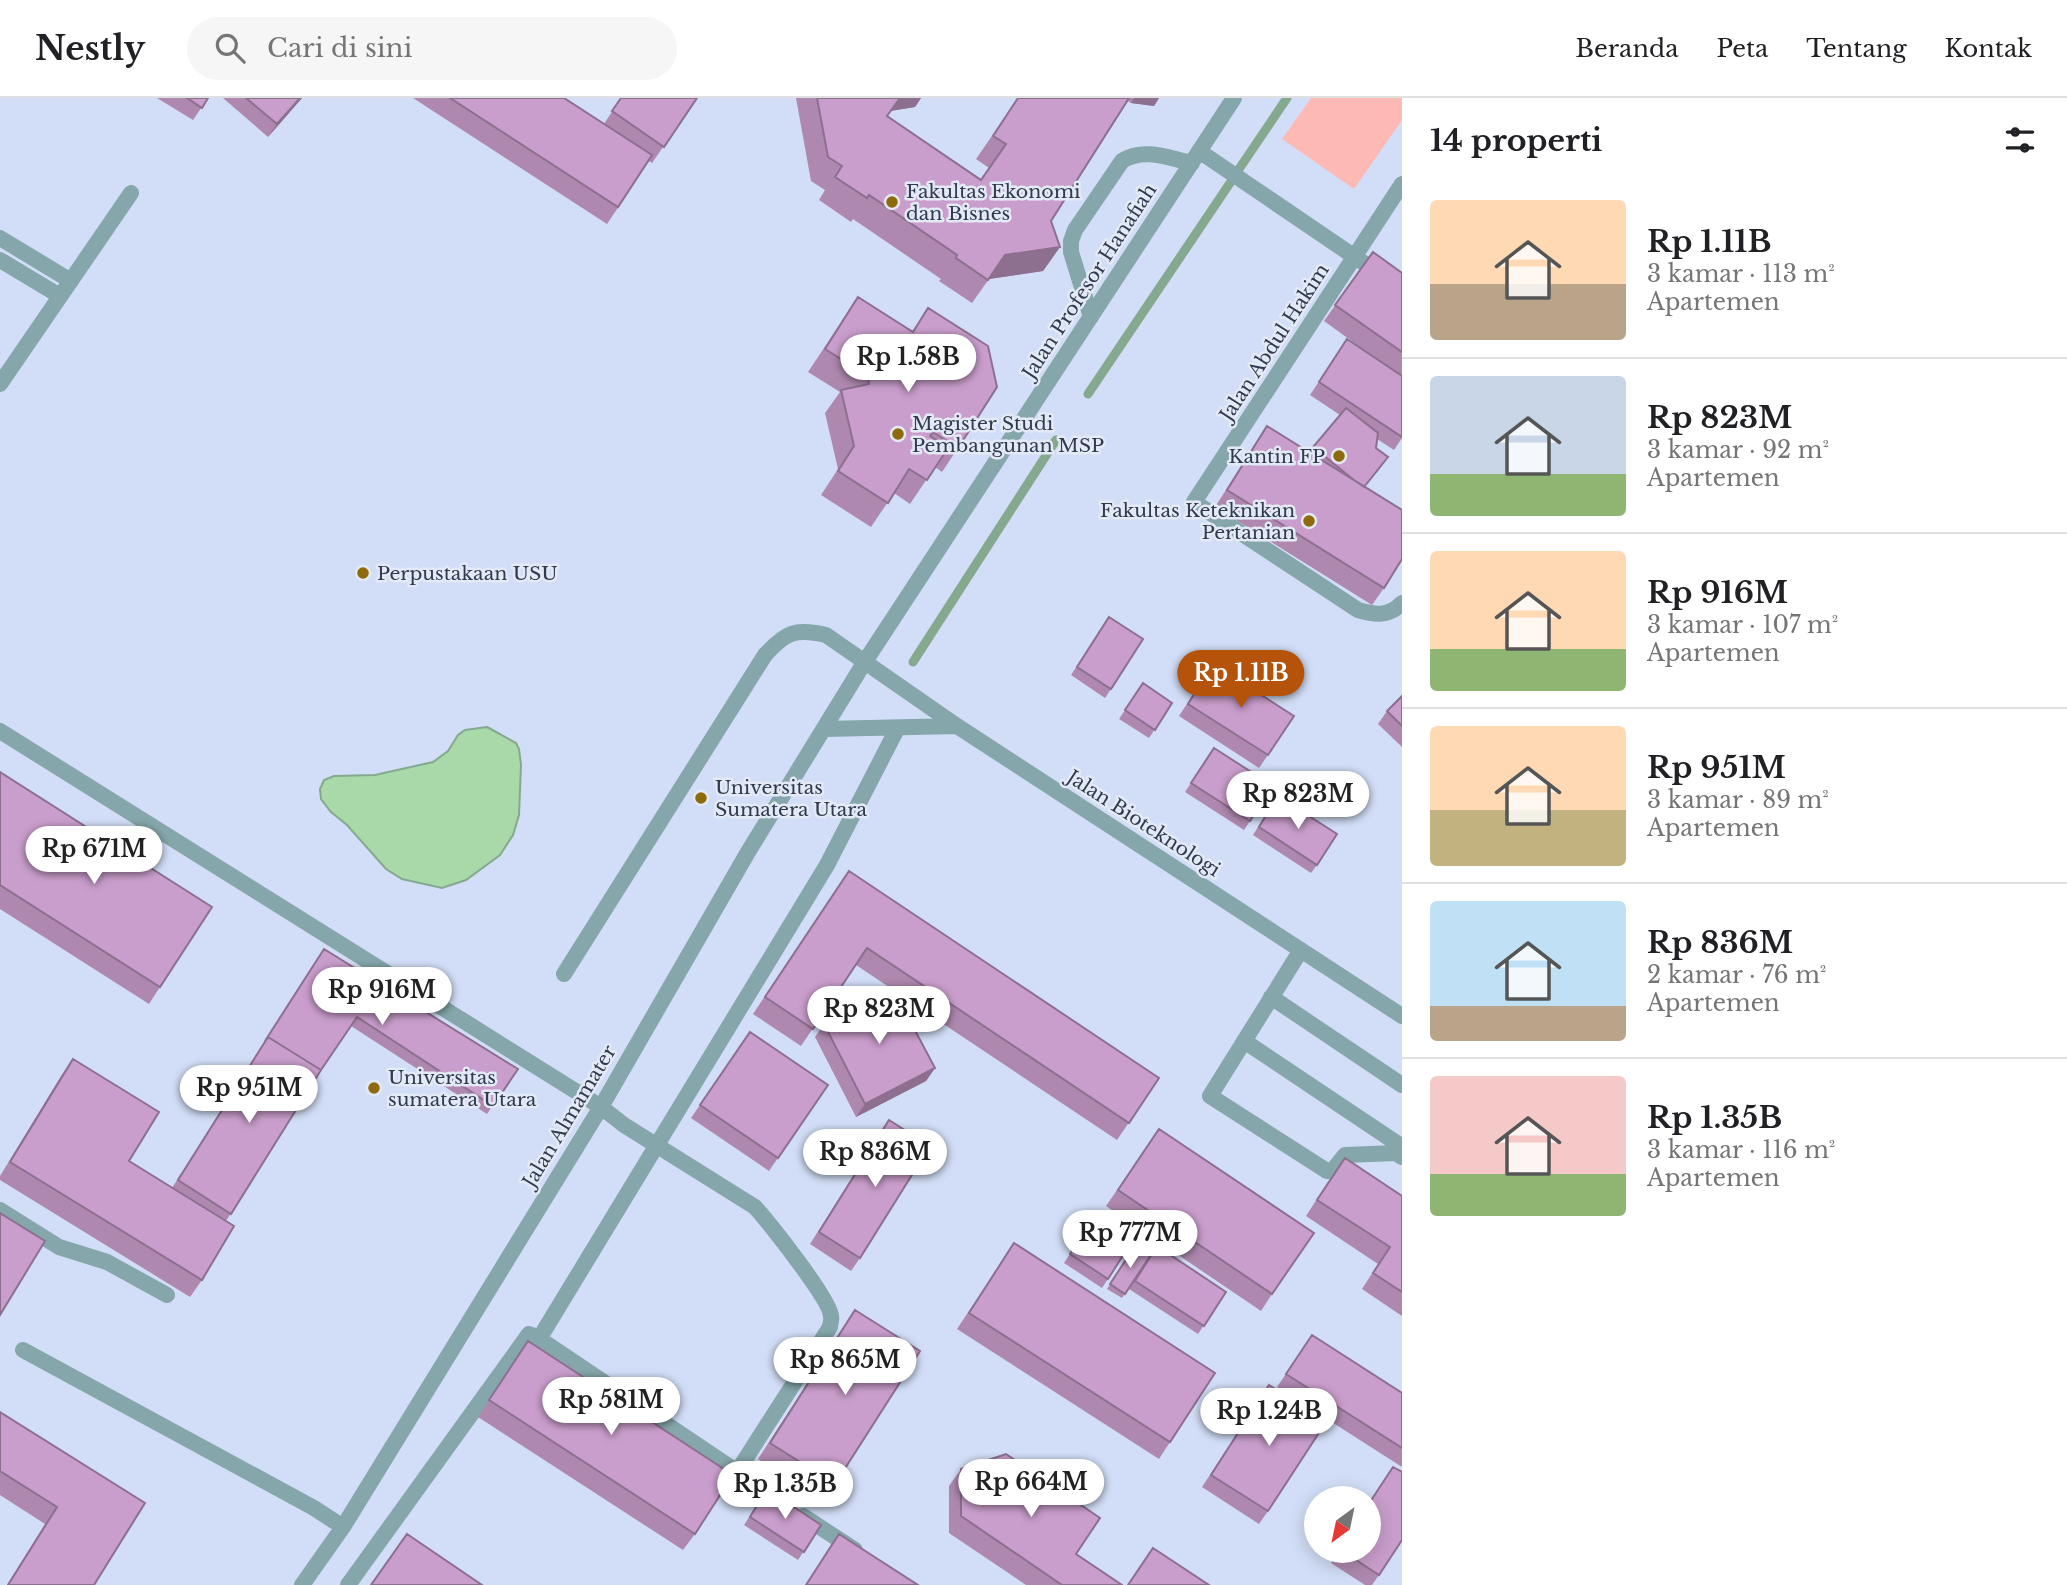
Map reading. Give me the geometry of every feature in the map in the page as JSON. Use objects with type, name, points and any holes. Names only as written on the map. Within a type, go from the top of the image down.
[{"type":"lane","name":"Jalan Profesor Hanafiah","points":[[864,663],[1234,98]]},
{"type":"lane","points":[[1091,317],[1071,252],[1070,241],[1075,230],[1122,161],[1131,155],[1146,153],[1196,157]]},
{"type":"lane","name":"Jalan Abdul Hakim","points":[[1196,157],[1355,256],[1194,502],[1358,610],[1376,615],[1395,611],[1402,603]]},
{"type":"lane","points":[[1402,184],[1355,256],[1402,289]]},
{"type":"lane","points":[[0,384],[131,193]]},
{"type":"lane","points":[[0,238],[71,281]]},
{"type":"lane","points":[[0,260],[60,296]]},
{"type":"lane","name":"Jalan Bioteknologi","points":[[564,974],[765,655],[783,636],[804,630],[826,635],[957,726],[1402,1016]]},
{"type":"lane","name":"Jalan Almamater","points":[[302,1585],[343,1527],[601,1107],[742,863],[864,663]]},
{"type":"lane","points":[[824,729],[957,726]]},
{"type":"lane","points":[[539,1339],[827,865],[897,729]]},
{"type":"lane","points":[[0,731],[601,1107],[755,1208],[793,1256],[832,1315],[830,1327],[737,1472]]},
{"type":"lane","points":[[1301,950],[1210,1096],[1327,1171],[1333,1170],[1345,1155],[1400,1150]]},
{"type":"lane","points":[[1271,998],[1402,1085]]},
{"type":"lane","points":[[1244,1041],[1400,1150]]},
{"type":"lane","points":[[0,1210],[59,1247],[107,1262],[167,1295]]},
{"type":"lane","points":[[348,1585],[529,1334],[873,1562]]},
{"type":"lane","points":[[23,1350],[314,1508],[343,1527]]},
{"type":"shaded area","name":"Universitas Sumatera Utara","points":[[0,98],[1402,98],[1402,1585],[0,1585]]},
{"type":"shaded area","points":[[1311,98],[1402,98],[1402,120],[1354,189],[1282,139]]},
{"type":"shaded area","points":[[487,727],[516,743],[519,749],[519,815],[513,835],[500,855],[466,880],[442,888],[402,879],[386,869],[321,799],[320,789],[324,780],[334,776],[375,775],[433,762],[448,751],[458,735],[465,730]]},
{"type":"building","points":[[187,98],[208,98],[202,108]]},
{"type":"building","points":[[246,98],[300,98],[277,124]]},
{"type":"building","points":[[450,98],[564,98],[652,155],[618,207]]},
{"type":"building","points":[[621,98],[697,98],[664,147],[612,111]]},
{"type":"building","name":"Fakultas Ekonomi dan Bisnes","points":[[817,98],[900,98],[887,116],[981,180],[1006,144],[993,136],[1018,98],[1129,98],[1051,221],[1060,247],[1005,255],[988,280],[956,258],[957,255],[869,195],[867,198],[835,177],[842,166],[828,157]]},
{"type":"building","points":[[1373,252],[1402,273],[1402,352],[1335,305]]},
{"type":"building","name":"Magister Studi Pembangunan MSP","points":[[858,297],[913,332],[928,308],[988,346],[997,387],[958,448],[933,432],[930,436],[948,448],[927,480],[909,469],[888,503],[838,471],[854,446],[841,390],[869,384],[868,376],[825,349]]},
{"type":"building","points":[[1347,339],[1402,376],[1402,437],[1319,382]]},
{"type":"building","name":"Kantin FP","points":[[1346,408],[1378,433],[1376,448],[1388,457],[1364,487],[1313,447]]},
{"type":"building","name":"Fakultas Keteknikan Pertanian","points":[[1267,426],[1402,510],[1402,559],[1384,588],[1227,490]]},
{"type":"building","points":[[1109,617],[1143,639],[1111,689],[1077,667]]},
{"type":"building","points":[[1213,664],[1294,716],[1268,755],[1188,704]]},
{"type":"building","points":[[1143,683],[1172,703],[1155,730],[1125,710]]},
{"type":"building","points":[[1402,696],[1402,726],[1387,711]]},
{"type":"building","points":[[1214,748],[1273,786],[1250,821],[1191,783]]},
{"type":"building","points":[[0,772],[212,907],[160,987],[0,885]]},
{"type":"building","points":[[1278,796],[1337,834],[1317,865],[1259,827]]},
{"type":"building","points":[[849,871],[1159,1078],[1129,1123],[867,948],[813,1029],[765,997]]},
{"type":"building","points":[[324,949],[518,1069],[493,1106],[357,1017],[321,1070],[268,1037],[265,1041]]},
{"type":"building","points":[[893,989],[935,1068],[865,1104],[824,1024]]},
{"type":"building","points":[[750,1032],[828,1085],[778,1158],[700,1105]]},
{"type":"building","points":[[268,1037],[321,1070],[231,1214],[178,1180]]},
{"type":"building","points":[[73,1059],[159,1112],[129,1161],[234,1226],[202,1280],[10,1162]]},
{"type":"building","points":[[889,1120],[930,1146],[860,1258],[819,1232]]},
{"type":"building","points":[[1159,1129],[1314,1233],[1272,1294],[1118,1190]]},
{"type":"building","points":[[1345,1158],[1402,1196],[1402,1292],[1373,1273],[1390,1247],[1317,1200]]},
{"type":"building","points":[[0,1213],[45,1241],[0,1315]]},
{"type":"building","points":[[1120,1225],[1136,1235],[1108,1279],[1070,1254],[1081,1237],[1102,1251]]},
{"type":"building","points":[[1014,1243],[1215,1373],[1170,1442],[969,1313]]},
{"type":"building","points":[[1135,1246],[1150,1256],[1125,1294],[1110,1284]]},
{"type":"building","points":[[1157,1246],[1226,1292],[1204,1326],[1135,1281]]},
{"type":"building","points":[[855,1310],[920,1351],[835,1484],[770,1443]]},
{"type":"building","points":[[1312,1335],[1402,1393],[1402,1448],[1286,1374]]},
{"type":"building","points":[[528,1341],[733,1475],[695,1534],[489,1400]]},
{"type":"building","points":[[1269,1385],[1326,1422],[1268,1511],[1211,1475]]},
{"type":"building","points":[[0,1412],[145,1503],[94,1585],[8,1585],[57,1507],[0,1471]]},
{"type":"building","points":[[1006,1454],[1100,1518],[1076,1554],[1122,1585],[1062,1585],[961,1516],[961,1469]]},
{"type":"building","points":[[1393,1467],[1402,1472],[1402,1540],[1379,1575],[1361,1563],[1381,1563],[1380,1486]]},
{"type":"building","points":[[767,1489],[821,1525],[804,1552],[750,1517]]},
{"type":"building","points":[[407,1534],[482,1585],[371,1585]]},
{"type":"building","points":[[839,1534],[918,1585],[806,1585]]},
{"type":"building","points":[[1153,1548],[1209,1585],[1128,1585]]},
{"type":"waterway","points":[[1239,169],[1287,98]]},
{"type":"waterway","points":[[1088,394],[1230,183]]},
{"type":"waterway","points":[[913,662],[1056,440]]},
{"type":"place","name":"Fakultas Ekonomi dan Bisnes","points":[[892,202]]},
{"type":"place","name":"Magister Studi Pembangunan MSP","points":[[898,434]]},
{"type":"place","name":"Kantin FP","points":[[1339,456]]},
{"type":"place","name":"Fakultas Keteknikan Pertanian","points":[[1309,521]]},
{"type":"place","name":"Perpustakaan USU","points":[[363,573]]},
{"type":"place","name":"Universitas Sumatera Utara","points":[[701,798]]},
{"type":"place","name":"Universitas sumatera Utara","points":[[374,1088]]}]
